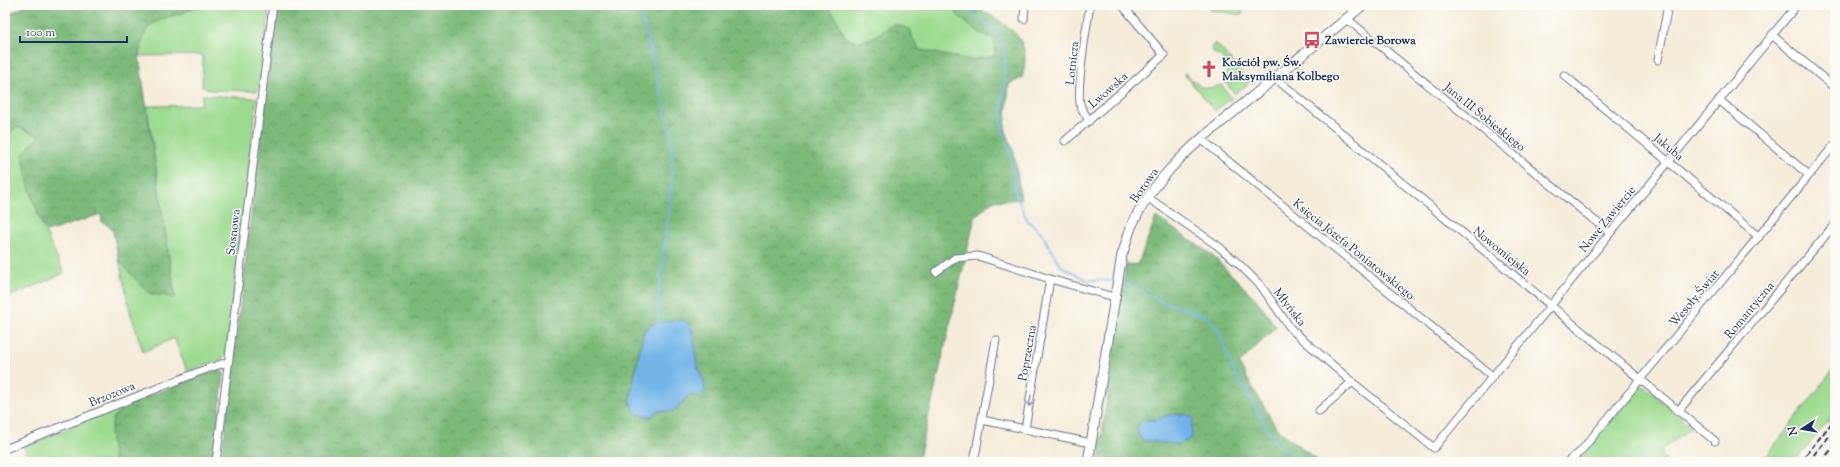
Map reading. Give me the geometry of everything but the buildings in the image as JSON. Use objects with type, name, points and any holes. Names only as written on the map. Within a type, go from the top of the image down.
[{"type":"street","name":"Sosnowa","points":[[216,462],[227,362],[273,5]]},
{"type":"street","points":[[1024,19],[1025,5]]},
{"type":"street","name":"Lotnicza","points":[[1089,121],[1081,107],[1080,80],[1090,5]]},
{"type":"street","name":"Lwowska","points":[[1064,141],[1164,55],[1122,5]]},
{"type":"street","name":"Borowa","points":[[1088,462],[1122,256],[1133,224],[1147,197],[1181,157],[1201,139],[1363,5]]},
{"type":"street","points":[[1658,60],[1668,5]]},
{"type":"street","name":"Nowe Zawiercie","points":[[1434,448],[1797,5]]},
{"type":"street","name":"Jana III Sobieskiego","points":[[1346,18],[1610,233]]},
{"type":"street","points":[[1772,35],[1835,88]]},
{"type":"street","name":"Jakuba","points":[[1564,76],[1669,161],[1759,237]]},
{"type":"street","name":"Nowomiejska","points":[[1275,78],[1715,441]]},
{"type":"street","points":[[1719,100],[1809,175]]},
{"type":"street","name":"Księcia Józefa Poniatowskiego","points":[[1201,139],[1492,376]]},
{"type":"street","name":"Wesoły Świat","points":[[1567,462],[1580,452],[1835,144]]},
{"type":"street","name":"Młyńska","points":[[1147,197],[1218,246],[1240,265],[1261,286],[1291,329],[1352,382],[1434,448]]},
{"type":"street","name":"Romantyczna","points":[[1679,410],[1835,224]]},
{"type":"street","points":[[936,272],[955,258],[972,255],[1050,279],[1115,293]]},
{"type":"street","name":"Poprzeczna","points":[[1025,429],[1050,279]]},
{"type":"street","points":[[974,462],[996,340]]},
{"type":"street","name":"Brzozowa","points":[[5,448],[187,376],[227,362]]},
{"type":"street","points":[[1319,411],[1352,382]]},
{"type":"street","points":[[982,420],[1091,443]]},
{"type":"street","points":[[1578,462],[1580,452]]},
{"type":"green space","points":[[23,5],[194,5],[194,8],[183,13],[164,18],[151,25],[142,42],[139,56],[175,298],[149,293],[137,281],[119,260],[112,228],[102,222],[101,214],[47,232],[31,194],[23,154],[39,136],[17,127],[5,135],[5,15],[24,7]]},
{"type":"green space","points":[[194,5],[270,5],[258,91],[210,90],[202,87],[203,55],[139,56],[142,42],[151,25],[164,18],[193,8]]},
{"type":"green space","points":[[277,5],[824,5],[831,11],[848,39],[861,41],[868,39],[882,32],[893,24],[910,29],[913,39],[920,50],[970,60],[995,56],[995,43],[993,38],[980,33],[969,25],[950,5],[976,5],[1008,27],[1016,34],[1021,42],[1025,63],[1022,78],[1009,84],[1005,128],[1014,153],[1021,199],[992,201],[975,217],[918,462],[221,462]],"holes":[[[679,321],[692,330],[694,353],[703,379],[704,392],[694,396],[689,395],[681,404],[668,411],[658,411],[652,416],[641,415],[631,405],[630,399],[643,333],[646,328]]]},
{"type":"green space","points":[[824,5],[950,5],[974,29],[993,38],[995,43],[995,56],[970,60],[920,50],[913,39],[910,29],[893,24],[876,36],[861,41],[854,41],[848,39],[843,33],[831,11]]},
{"type":"green space","points":[[1211,5],[1244,5],[1242,15],[1210,10]]},
{"type":"green space","points":[[1216,43],[1250,82],[1235,94],[1225,82],[1226,65],[1224,61],[1214,53],[1211,47]]},
{"type":"green space","points":[[1185,73],[1201,87],[1211,88],[1221,85],[1232,98],[1215,111],[1184,74]]},
{"type":"green space","points":[[202,95],[257,98],[226,355],[221,360],[187,371],[174,338],[143,352],[130,311],[119,260],[149,293],[175,297],[147,106],[201,105]]},
{"type":"green space","points":[[17,127],[40,136],[37,214],[64,273],[5,299],[5,135]]},
{"type":"green space","points":[[1156,217],[1211,254],[1256,299],[1276,327],[1239,364],[1277,429],[1320,462],[1098,462],[1126,265],[1138,264]],"holes":[[[1183,414],[1191,426],[1192,437],[1176,444],[1163,442],[1147,420],[1156,420],[1169,415]]]},
{"type":"green space","points":[[1835,367],[1835,413],[1794,462],[1762,462]]},
{"type":"green space","points":[[216,371],[222,371],[224,374],[213,462],[114,462],[110,433],[113,419],[124,405]]},
{"type":"green space","points":[[1645,387],[1684,420],[1691,428],[1660,451],[1666,462],[1580,462],[1586,451],[1637,389]]},
{"type":"green space","points":[[124,405],[113,419],[114,462],[30,462],[24,446]]},
{"type":"water","points":[[685,320],[689,325],[693,336],[696,362],[705,385],[704,392],[701,396],[689,395],[673,411],[658,411],[652,416],[637,414],[631,405],[630,399],[643,333],[650,325],[655,323]]},
{"type":"water","points":[[1183,414],[1192,417],[1193,421],[1191,426],[1192,437],[1187,441],[1176,444],[1146,441],[1141,439],[1138,434],[1137,428],[1141,422],[1156,420],[1169,415]]},
{"type":"waterway","points":[[639,5],[671,134],[672,181],[661,275],[658,322]]},
{"type":"waterway","points":[[960,5],[991,27],[998,34],[1002,43],[1005,62],[1002,129],[1011,152],[1014,174],[1014,190],[1028,221],[1040,231],[1061,266],[1087,280],[1116,281]]},
{"type":"waterway","points":[[1120,282],[1130,285],[1155,299],[1203,315],[1213,323],[1220,334],[1232,368],[1269,432],[1278,446],[1302,462]]},
{"type":"railway","points":[[1800,462],[1835,419]]},
{"type":"railway","points":[[1808,462],[1835,429]]},
{"type":"railway","points":[[1821,462],[1835,445]]},
{"type":"place","name":"Zawiercie Borowa","points":[[1312,40]]},
{"type":"place","name":"Kościół pw. Św. Maksymiliana Kolbego","points":[[1209,69]]}]
